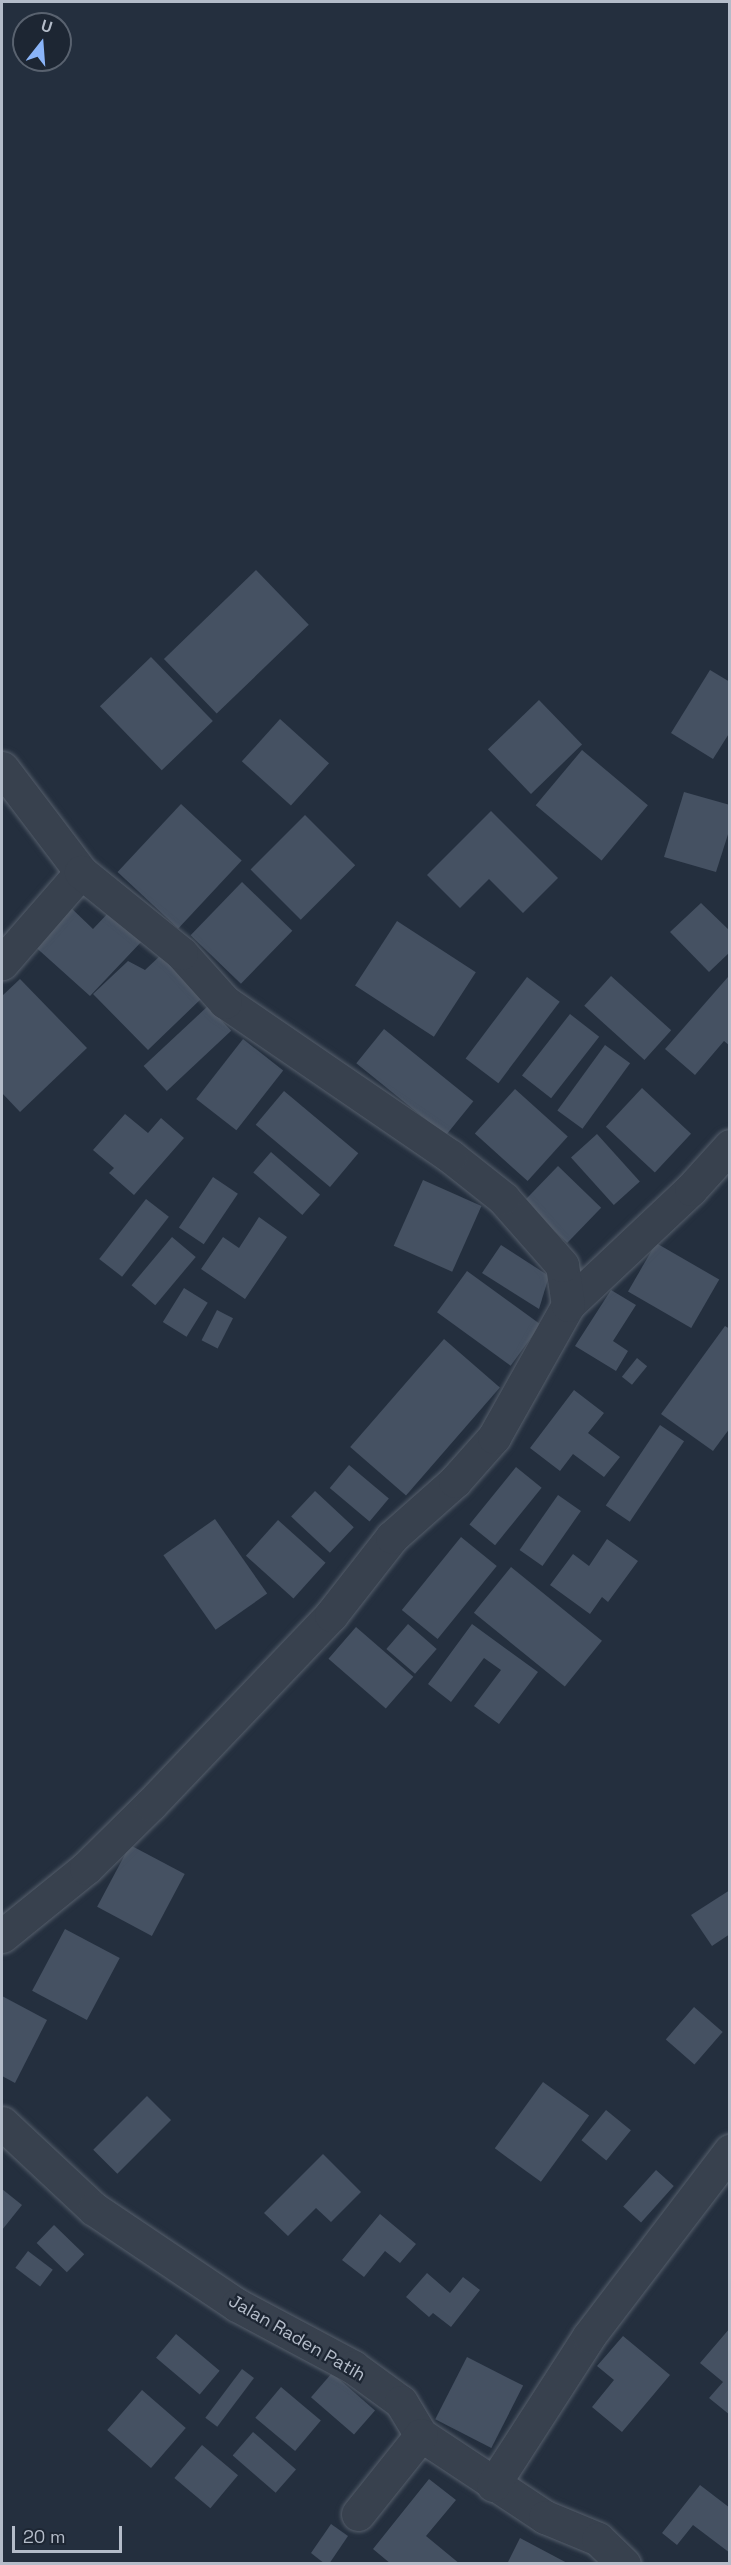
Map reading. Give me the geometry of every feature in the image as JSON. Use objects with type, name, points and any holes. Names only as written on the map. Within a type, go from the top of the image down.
[{"type":"street","points":[[2,768],[81,872],[182,952],[225,1002],[450,1156],[503,1198],[562,1265],[568,1305]]},
{"type":"street","points":[[2,963],[81,872]]},
{"type":"street","points":[[2,1935],[86,1868],[151,1804],[331,1615],[392,1537],[455,1481],[494,1437],[568,1305],[690,1189],[729,1146]]},
{"type":"street","name":"Jalan Raden Patih","points":[[2,2123],[94,2210],[237,2305],[353,2367],[400,2403],[422,2435],[493,2486],[545,2517],[598,2539],[624,2564]]},
{"type":"street","points":[[493,2486],[589,2336],[729,2151]]},
{"type":"street","points":[[358,2514],[422,2435]]},
{"type":"building","points":[[256,570],[309,625],[217,714],[164,659]]},
{"type":"building","points":[[151,657],[213,721],[162,770],[100,706]]},
{"type":"building","points":[[710,670],[730,682],[730,732],[713,759],[671,733]]},
{"type":"building","points":[[539,700],[582,745],[531,794],[488,749]]},
{"type":"building","points":[[280,719],[329,763],[291,806],[242,761]]},
{"type":"building","points":[[582,750],[648,805],[602,860],[536,805]]},
{"type":"building","points":[[684,792],[730,805],[730,828],[716,872],[664,857]]},
{"type":"building","points":[[181,804],[242,861],[178,929],[118,872]]},
{"type":"building","points":[[491,811],[558,878],[523,913],[489,879],[460,908],[427,875]]},
{"type":"building","points":[[305,815],[355,865],[301,920],[251,869]]},
{"type":"building","points":[[242,882],[292,931],[241,984],[191,935]]},
{"type":"building","points":[[701,903],[730,931],[730,952],[709,972],[670,932]]},
{"type":"building","points":[[67,904],[93,929],[110,911],[143,940],[90,996],[31,943]]},
{"type":"building","points":[[397,921],[476,972],[434,1037],[355,986]]},
{"type":"building","points":[[162,954],[203,997],[148,1050],[93,994],[128,961],[145,970]]},
{"type":"building","points":[[611,976],[671,1030],[644,1060],[584,1006]]},
{"type":"building","points":[[527,977],[560,1002],[498,1083],[466,1058]]},
{"type":"building","points":[[728,977],[730,1046],[724,1041],[695,1075],[665,1049]]},
{"type":"building","points":[[20,979],[87,1048],[20,1112],[2,1093],[2,996]]},
{"type":"building","points":[[208,1006],[231,1031],[167,1091],[144,1066]]},
{"type":"building","points":[[570,1014],[599,1037],[551,1098],[522,1075]]},
{"type":"building","points":[[384,1029],[473,1101],[446,1136],[356,1063]]},
{"type":"building","points":[[243,1039],[283,1070],[236,1130],[196,1099]]},
{"type":"building","points":[[605,1045],[630,1063],[582,1129],[557,1111]]},
{"type":"building","points":[[642,1088],[691,1134],[655,1172],[606,1127]]},
{"type":"building","points":[[515,1089],[568,1137],[528,1181],[475,1134]]},
{"type":"building","points":[[284,1091],[358,1153],[330,1187],[256,1125]]},
{"type":"building","points":[[125,1114],[148,1133],[161,1118],[184,1138],[134,1195],[109,1173],[114,1168],[93,1150]]},
{"type":"building","points":[[597,1134],[640,1182],[614,1205],[571,1157]]},
{"type":"building","points":[[271,1152],[320,1195],[302,1215],[253,1172]]},
{"type":"building","points":[[558,1166],[601,1208],[567,1243],[524,1201]]},
{"type":"building","points":[[213,1177],[238,1194],[204,1244],[179,1228]]},
{"type":"building","points":[[423,1180],[481,1206],[452,1272],[394,1246]]},
{"type":"building","points":[[146,1199],[169,1217],[122,1277],[99,1259]]},
{"type":"building","points":[[259,1217],[287,1237],[245,1299],[201,1269],[223,1237],[239,1248]]},
{"type":"building","points":[[172,1237],[196,1257],[155,1305],[132,1285]]},
{"type":"building","points":[[656,1243],[719,1280],[691,1328],[628,1291]]},
{"type":"building","points":[[501,1245],[549,1276],[539,1309],[482,1273]]},
{"type":"building","points":[[467,1271],[541,1324],[511,1366],[437,1312]]},
{"type":"building","points":[[184,1288],[208,1303],[187,1337],[163,1322]]},
{"type":"building","points":[[611,1290],[636,1305],[613,1341],[628,1351],[616,1371],[575,1346]]},
{"type":"building","points":[[217,1310],[233,1318],[218,1348],[202,1340]]},
{"type":"building","points":[[725,1326],[730,1329],[730,1428],[713,1451],[661,1414]]},
{"type":"building","points":[[444,1339],[500,1388],[406,1495],[350,1447]]},
{"type":"building","points":[[637,1358],[647,1366],[632,1385],[622,1377]]},
{"type":"building","points":[[574,1390],[604,1413],[588,1433],[620,1457],[604,1477],[573,1454],[560,1471],[530,1448]]},
{"type":"building","points":[[660,1425],[684,1441],[630,1522],[606,1505]]},
{"type":"building","points":[[349,1465],[389,1498],[370,1521],[330,1488]]},
{"type":"building","points":[[516,1467],[542,1488],[495,1545],[469,1525]]},
{"type":"building","points":[[315,1491],[354,1527],[330,1553],[291,1517]]},
{"type":"building","points":[[558,1495],[581,1511],[543,1566],[520,1550]]},
{"type":"building","points":[[215,1519],[267,1594],[216,1630],[163,1555]]},
{"type":"building","points":[[278,1520],[326,1563],[293,1598],[246,1556]]},
{"type":"building","points":[[461,1537],[497,1566],[438,1639],[402,1610]]},
{"type":"building","points":[[607,1539],[638,1561],[608,1602],[602,1597],[590,1614],[550,1585],[573,1554],[589,1566]]},
{"type":"building","points":[[511,1567],[602,1641],[565,1686],[474,1613]]},
{"type":"building","points":[[408,1624],[437,1649],[415,1674],[386,1649]]},
{"type":"building","points":[[472,1624],[538,1672],[499,1724],[474,1706],[501,1670],[484,1658],[451,1702],[428,1684]]},
{"type":"building","points":[[356,1627],[413,1677],[386,1709],[328,1659]]},
{"type":"building","points":[[130,1845],[185,1874],[152,1936],[97,1907]]},
{"type":"building","points":[[730,1890],[730,1934],[712,1946],[691,1915]]},
{"type":"building","points":[[65,1929],[120,1958],[87,2020],[32,1991]]},
{"type":"building","points":[[2,1996],[47,2020],[15,2083],[2,2076]]},
{"type":"building","points":[[694,2007],[723,2032],[694,2064],[666,2039]]},
{"type":"building","points":[[543,2082],[589,2116],[541,2182],[495,2148]]},
{"type":"building","points":[[147,2096],[171,2120],[117,2174],[93,2150]]},
{"type":"building","points":[[606,2110],[631,2130],[606,2160],[581,2140]]},
{"type":"building","points":[[323,2154],[361,2192],[331,2222],[316,2208],[288,2236],[264,2213]]},
{"type":"building","points":[[656,2170],[674,2186],[641,2222],[623,2206]]},
{"type":"building","points":[[2,2189],[22,2205],[2,2230]]},
{"type":"building","points":[[380,2214],[416,2244],[400,2263],[385,2251],[364,2277],[342,2260]]},
{"type":"building","points":[[54,2225],[84,2254],[67,2272],[37,2243]]},
{"type":"building","points":[[28,2251],[53,2270],[40,2286],[15,2268]]},
{"type":"building","points":[[427,2273],[450,2293],[463,2277],[480,2290],[451,2327],[433,2313],[429,2317],[406,2297]]},
{"type":"building","points":[[730,2328],[730,2415],[709,2398],[723,2382],[700,2363]]},
{"type":"building","points":[[176,2334],[220,2371],[200,2394],[156,2358]]},
{"type":"building","points":[[623,2336],[670,2375],[622,2432],[592,2407],[614,2380],[597,2366]]},
{"type":"building","points":[[467,2357],[523,2386],[491,2448],[435,2419]]},
{"type":"building","points":[[242,2369],[254,2378],[217,2427],[205,2418]]},
{"type":"building","points":[[332,2373],[375,2410],[354,2435],[311,2397]]},
{"type":"building","points":[[281,2387],[321,2420],[295,2451],[255,2418]]},
{"type":"building","points":[[142,2390],[186,2428],[151,2468],[107,2430]]},
{"type":"building","points":[[253,2432],[296,2469],[276,2493],[233,2455]]},
{"type":"building","points":[[202,2445],[238,2475],[210,2508],[174,2478]]},
{"type":"building","points":[[429,2479],[456,2500],[426,2536],[460,2564],[391,2564],[373,2549]]},
{"type":"building","points":[[700,2485],[730,2508],[730,2553],[693,2525],[677,2545],[662,2533]]},
{"type":"building","points":[[331,2524],[348,2536],[329,2564],[325,2564],[311,2553]]},
{"type":"building","points":[[520,2538],[569,2564],[507,2564]]}]
